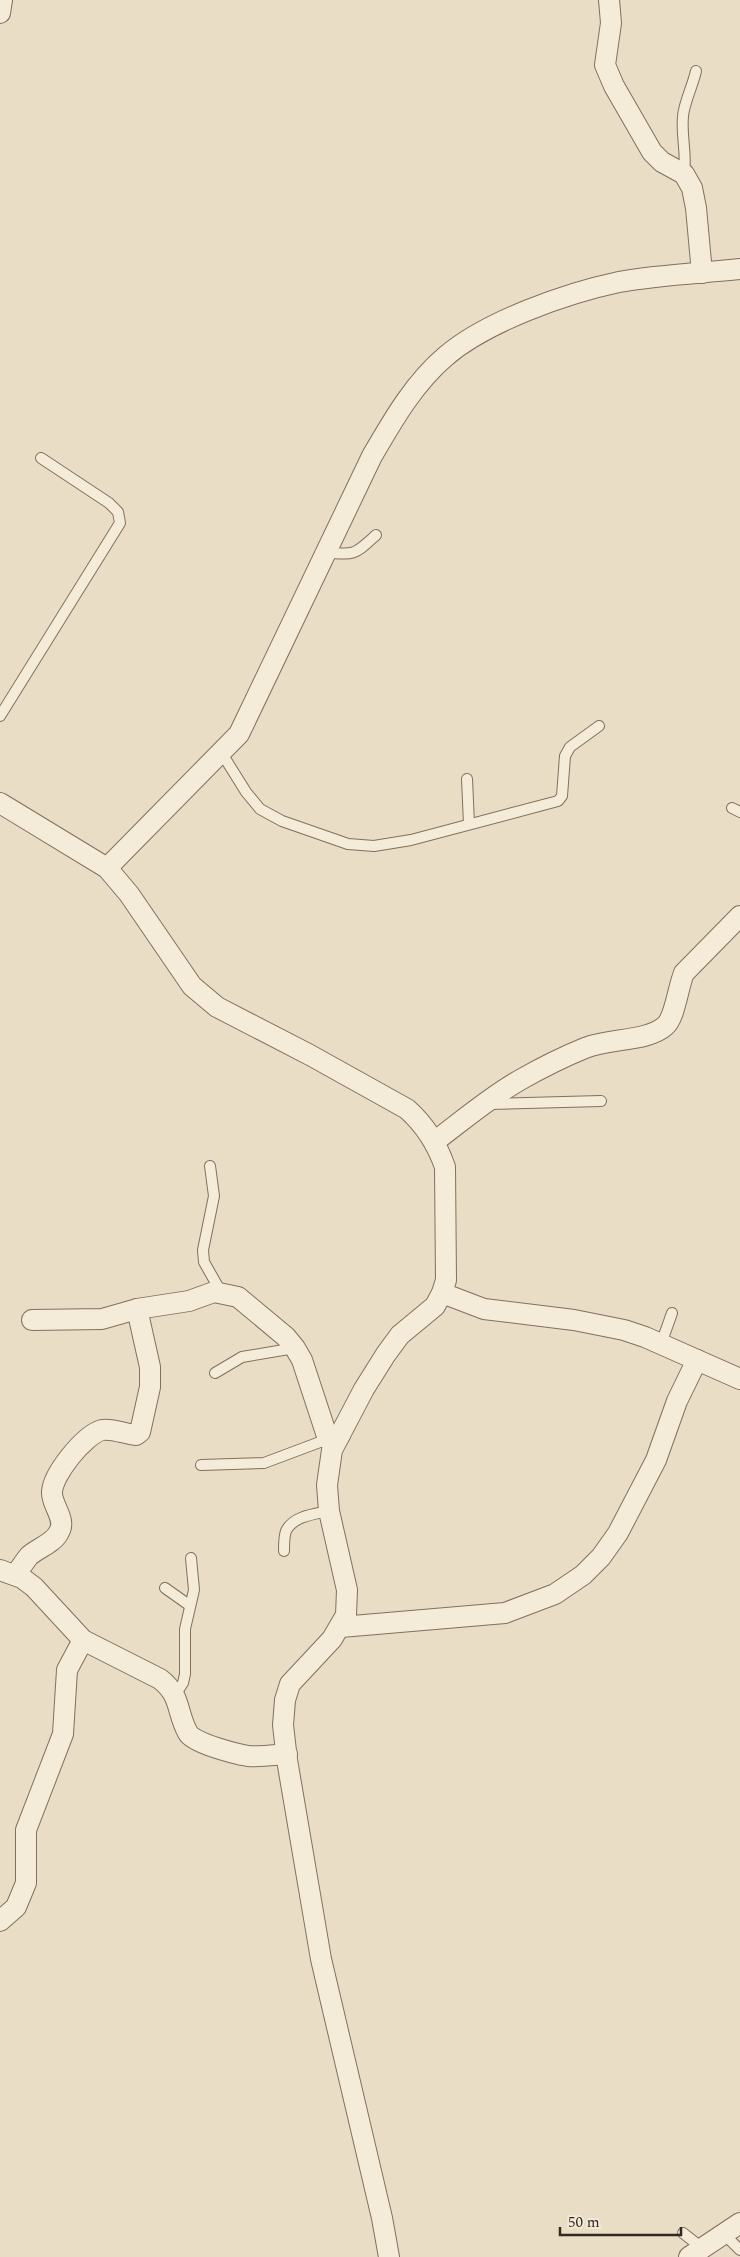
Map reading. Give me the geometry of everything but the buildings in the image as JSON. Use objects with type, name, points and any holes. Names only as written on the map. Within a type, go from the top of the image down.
[{"type":"street","points":[[0,13],[2,0]]},
{"type":"street","points":[[608,0],[610,23],[605,65],[614,86],[652,152],[662,162],[684,174],[692,188],[696,208],[702,273]]},
{"type":"street","points":[[107,868],[239,734],[372,456],[398,413],[418,385],[446,356],[473,337],[507,320],[554,302],[620,282],[740,269]]},
{"type":"street","points":[[0,803],[107,868],[130,894],[192,986],[217,1007],[310,1055],[407,1110],[418,1120],[434,1142],[444,1167],[446,1280],[435,1306],[400,1335],[334,1437],[327,1485],[328,1511],[347,1590],[346,1615],[332,1639],[290,1684],[285,1700],[283,1725],[321,1960],[382,2218],[389,2257]]},
{"type":"street","points":[[434,1142],[520,1080],[588,1046],[647,1035],[666,1026],[670,1019],[678,985],[684,973],[740,916]]},
{"type":"street","points":[[32,1320],[102,1319],[137,1309],[221,1292],[238,1297],[286,1337],[295,1348],[302,1360],[334,1437]]},
{"type":"street","points":[[442,1293],[484,1309],[574,1320],[624,1330],[661,1344],[740,1379]]},
{"type":"street","points":[[137,1309],[150,1367],[150,1387],[140,1432],[136,1435],[101,1430],[88,1438],[74,1452],[56,1475],[52,1491],[52,1500],[62,1524],[60,1532],[7,1572],[34,1587],[83,1640],[160,1679],[175,1695],[187,1732],[196,1740],[247,1756],[287,1754]]},
{"type":"street","points":[[341,1626],[505,1613],[555,1594],[583,1575],[601,1557],[634,1503],[656,1460],[677,1400],[697,1360]]},
{"type":"street","points":[[0,1921],[16,1907],[26,1883],[26,1830],[63,1734],[67,1670],[83,1640]]},
{"type":"street","points":[[695,2252],[740,2222]]},
{"type":"lane","points":[[684,174],[686,159],[682,139],[683,113],[696,71]]},
{"type":"lane","points":[[0,716],[120,523],[118,512],[109,503],[41,458]]},
{"type":"lane","points":[[326,552],[345,555],[357,553],[376,534]]},
{"type":"lane","points":[[221,752],[246,792],[260,809],[282,821],[348,844],[374,846],[411,840],[558,801],[562,796],[565,756],[570,747],[599,726]]},
{"type":"lane","points":[[467,779],[469,824]]},
{"type":"lane","points":[[485,1104],[601,1101]]},
{"type":"lane","points":[[210,1166],[214,1196],[203,1250],[204,1262],[221,1292]]},
{"type":"lane","points":[[661,1344],[672,1313]]},
{"type":"lane","points":[[215,1373],[242,1357],[295,1348]]},
{"type":"lane","points":[[201,1465],[264,1463],[334,1437]]},
{"type":"lane","points":[[284,1551],[286,1531],[294,1523],[304,1516],[328,1511]]},
{"type":"lane","points":[[175,1695],[185,1674],[185,1629],[194,1590],[191,1558]]},
{"type":"lane","points":[[165,1588],[189,1605]]},
{"type":"lane","points":[[683,2232],[695,2252]]},
{"type":"lane","points":[[724,2234],[740,2250]]}]
